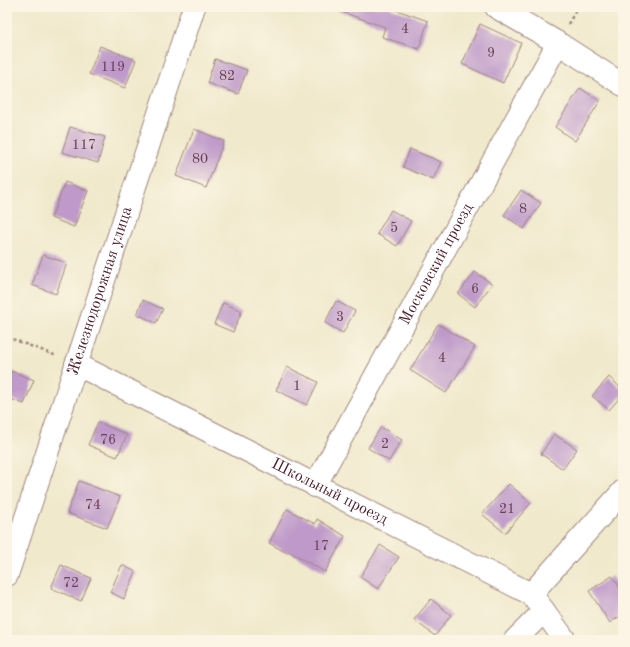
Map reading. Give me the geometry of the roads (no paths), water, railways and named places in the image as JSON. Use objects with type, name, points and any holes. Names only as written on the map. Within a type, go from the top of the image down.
[{"type":"street","name":"Железнодорожная улица","points":[[7,575],[194,7]]},
{"type":"street","points":[[496,7],[558,43],[623,84]]},
{"type":"street","name":"Московский проезд","points":[[315,486],[558,43]]},
{"type":"street","name":"Школьный проезд","points":[[76,364],[531,594],[565,640]]},
{"type":"street","points":[[531,594],[623,491]]},
{"type":"street","points":[[515,640],[544,611]]}]
